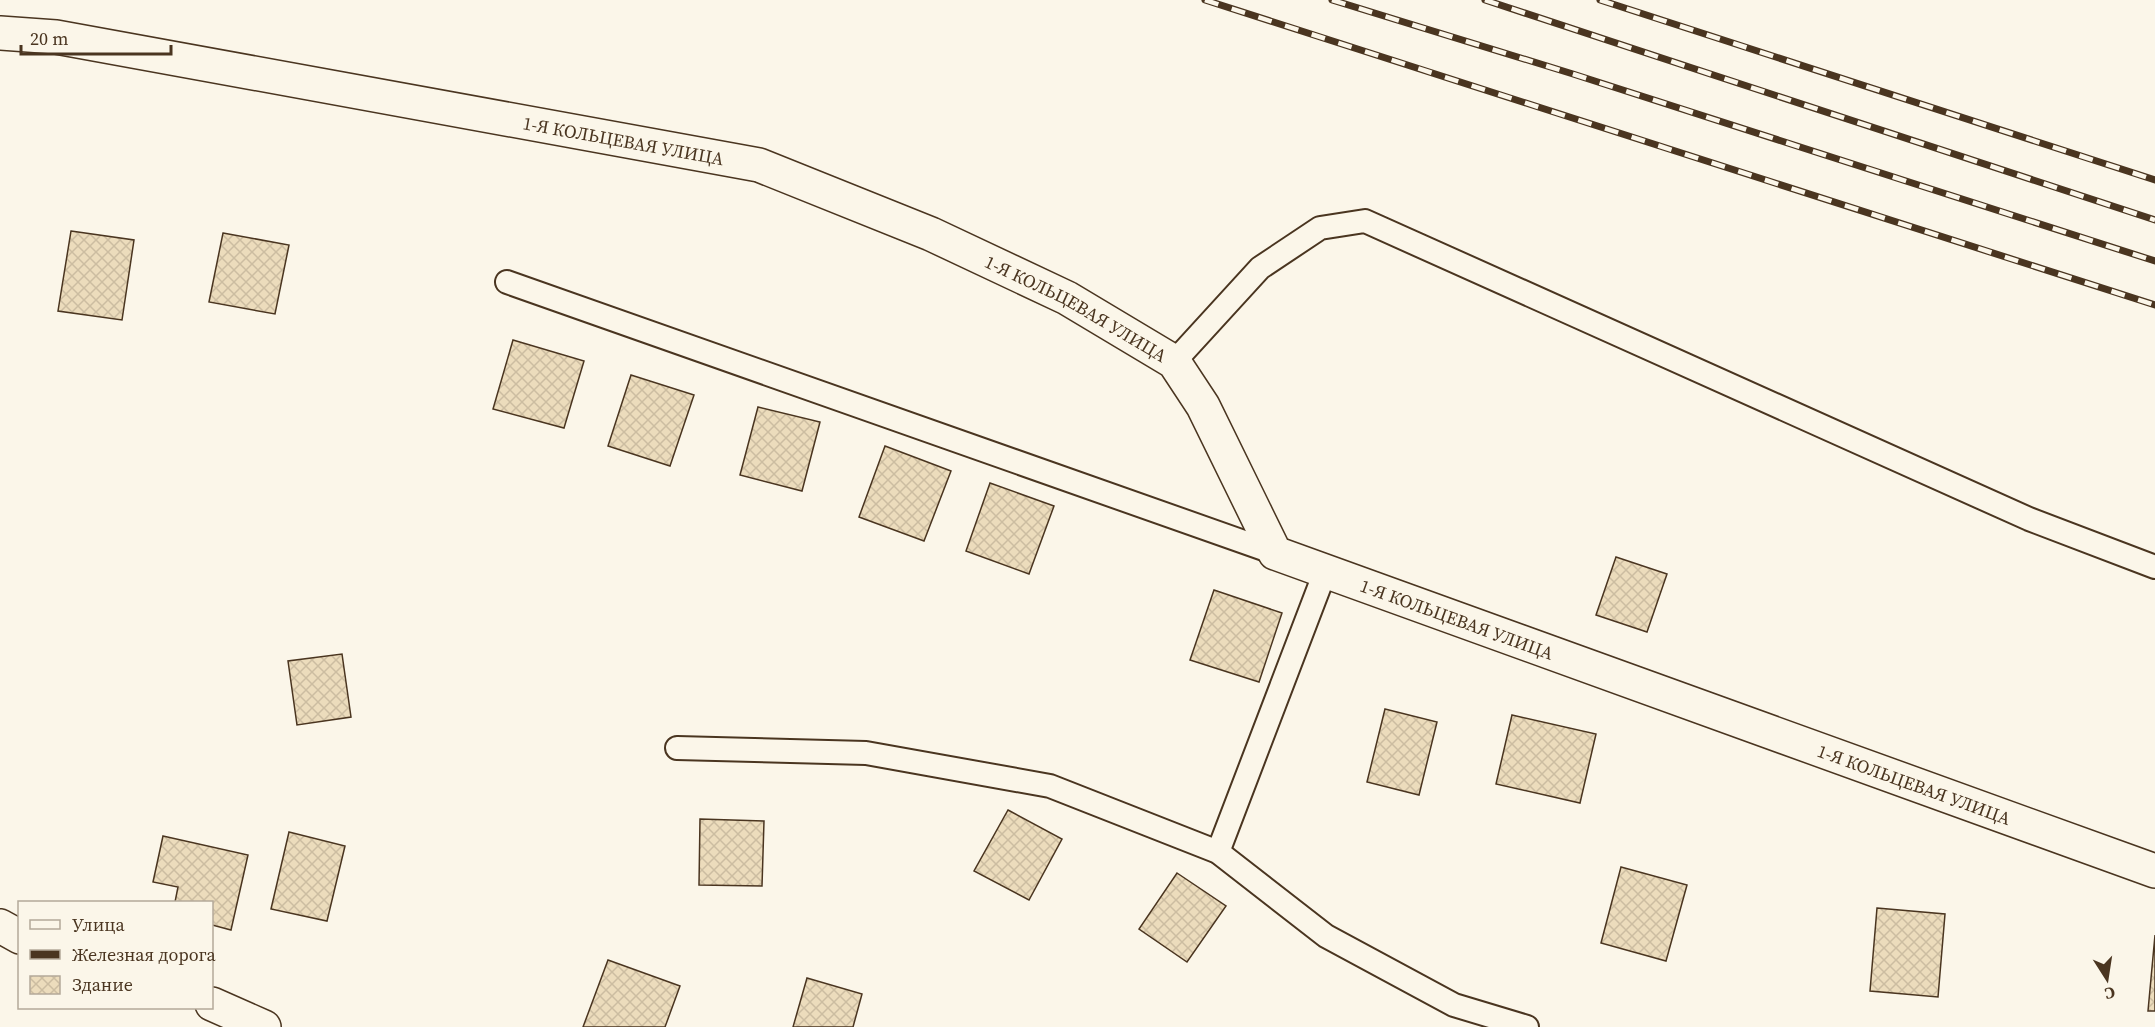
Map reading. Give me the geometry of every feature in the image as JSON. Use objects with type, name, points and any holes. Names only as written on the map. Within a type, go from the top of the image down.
[{"type":"street","name":"1-Я КОЛЬЦЕВАЯ УЛИЦА","points":[[0,33],[56,37],[759,165],[931,234],[1067,298],[1174,362],[1203,406],[1275,554],[2155,871]]},
{"type":"street","points":[[0,926],[18,936]]},
{"type":"street","points":[[213,1004],[264,1027]]},
{"type":"lane","points":[[1174,362],[1260,268],[1320,228],[1365,221],[2029,519],[2155,567]]},
{"type":"lane","points":[[507,282],[1275,554]]},
{"type":"lane","points":[[1218,852],[1325,572]]},
{"type":"lane","points":[[677,748],[866,753],[1050,786],[1218,852],[1326,936],[1454,1005],[1527,1027]]},
{"type":"building","points":[[71,231],[134,240],[122,320],[58,311]]},
{"type":"building","points":[[223,233],[289,245],[275,314],[209,302]]},
{"type":"building","points":[[513,340],[584,361],[564,428],[493,409]]},
{"type":"building","points":[[631,375],[694,395],[670,466],[608,446]]},
{"type":"building","points":[[758,407],[820,422],[802,491],[740,475]]},
{"type":"building","points":[[885,446],[951,471],[924,541],[859,517]]},
{"type":"building","points":[[990,483],[1054,506],[1029,574],[966,551]]},
{"type":"building","points":[[1616,557],[1667,574],[1647,632],[1596,615]]},
{"type":"building","points":[[1214,590],[1282,613],[1259,682],[1190,660]]},
{"type":"building","points":[[342,654],[351,717],[297,725],[288,661]]},
{"type":"building","points":[[1385,709],[1437,722],[1419,795],[1367,782]]},
{"type":"building","points":[[1512,715],[1596,734],[1580,803],[1496,784]]},
{"type":"building","points":[[1008,810],[1062,839],[1029,900],[974,871]]},
{"type":"building","points":[[700,819],[764,821],[762,886],[699,885]]},
{"type":"building","points":[[289,832],[345,846],[327,921],[271,909]]},
{"type":"building","points":[[163,836],[248,855],[231,930],[213,925],[213,901],[175,901],[178,887],[153,882]]},
{"type":"building","points":[[1621,867],[1687,885],[1666,961],[1601,943]]},
{"type":"building","points":[[1177,873],[1226,906],[1187,962],[1139,929]]},
{"type":"building","points":[[1877,908],[1945,914],[1938,997],[1870,991]]},
{"type":"building","points":[[2155,935],[2155,1011],[2148,1011]]},
{"type":"building","points":[[608,960],[680,986],[665,1027],[583,1027]]},
{"type":"building","points":[[807,978],[862,994],[853,1027],[793,1027]]},
{"type":"railway","points":[[1205,0],[2155,305]]},
{"type":"railway","points":[[1332,0],[1573,74],[2155,261]]},
{"type":"railway","points":[[1485,0],[2155,220]]},
{"type":"railway","points":[[1600,0],[2155,180]]}]
